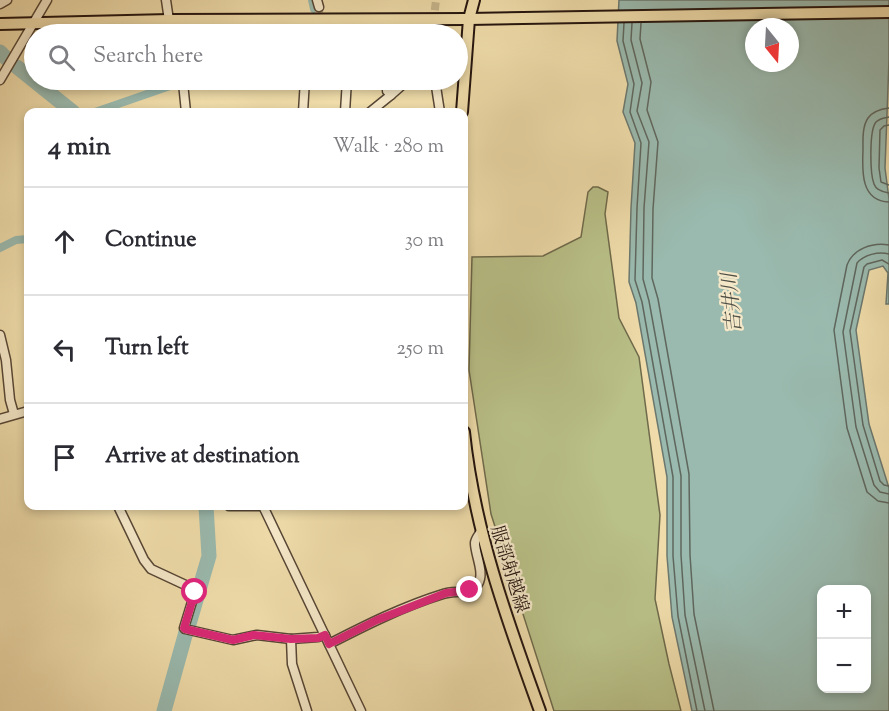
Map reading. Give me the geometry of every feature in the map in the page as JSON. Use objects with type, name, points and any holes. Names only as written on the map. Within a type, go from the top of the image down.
[{"type":"main road","points":[[468,32],[474,0]]},
{"type":"main road","points":[[0,24],[889,12]]},
{"type":"main road","points":[[462,108],[464,90]]},
{"type":"main road","name":"服部射越線","points":[[468,462],[481,531],[514,639],[540,711]]},
{"type":"street","points":[[0,3],[7,0]]},
{"type":"street","points":[[34,22],[47,0]]},
{"type":"street","points":[[166,0],[170,24]]},
{"type":"street","points":[[0,80],[24,39]]},
{"type":"street","points":[[185,90],[186,108]]},
{"type":"street","points":[[303,108],[304,90]]},
{"type":"street","points":[[342,108],[345,90]]},
{"type":"street","points":[[387,90],[391,95]]},
{"type":"street","points":[[375,108],[397,90]]},
{"type":"street","points":[[437,90],[439,108]]},
{"type":"street","points":[[0,335],[14,414]]},
{"type":"street","points":[[0,419],[24,412]]},
{"type":"street","points":[[120,510],[144,560],[151,569],[194,589],[185,629],[233,640],[257,635],[291,639],[318,638],[325,635]]},
{"type":"street","points":[[263,510],[361,711]]},
{"type":"street","points":[[329,644],[377,620],[446,593],[461,592],[477,586],[480,573],[475,541],[481,531]]},
{"type":"street","points":[[291,639],[292,664],[307,711]]},
{"type":"green space","points":[[593,187],[608,192],[605,214],[619,318],[639,357],[660,515],[655,599],[681,711],[554,711],[491,514],[469,370],[472,257],[543,256],[581,237],[588,192]]},
{"type":"water","name":"吉井川","points":[[619,0],[889,0],[885,168],[889,199],[889,304],[886,304],[888,273],[883,266],[869,270],[856,330],[869,424],[889,488],[889,711],[692,711],[672,617],[667,556],[667,477],[636,303],[629,282],[635,143],[623,112],[628,84],[617,41]]},
{"type":"waterway","points":[[312,0],[314,9]]},
{"type":"waterway","points":[[0,52],[8,60]]},
{"type":"waterway","points":[[17,67],[24,73]]},
{"type":"waterway","points":[[46,90],[68,108]]},
{"type":"waterway","points":[[107,108],[159,90]]},
{"type":"waterway","points":[[0,248],[16,240],[24,239]]},
{"type":"waterway","points":[[189,624],[209,556],[206,510]]},
{"type":"waterway","points":[[164,711],[186,632]]},
{"type":"tunnel","points":[[433,24],[436,0]]},
{"type":"tunnel","points":[[319,7],[320,24]]},
{"type":"route","points":[[195,592],[185,629],[233,640],[254,635],[291,639],[318,638],[325,635],[329,644],[377,620],[446,593],[470,590]]}]
